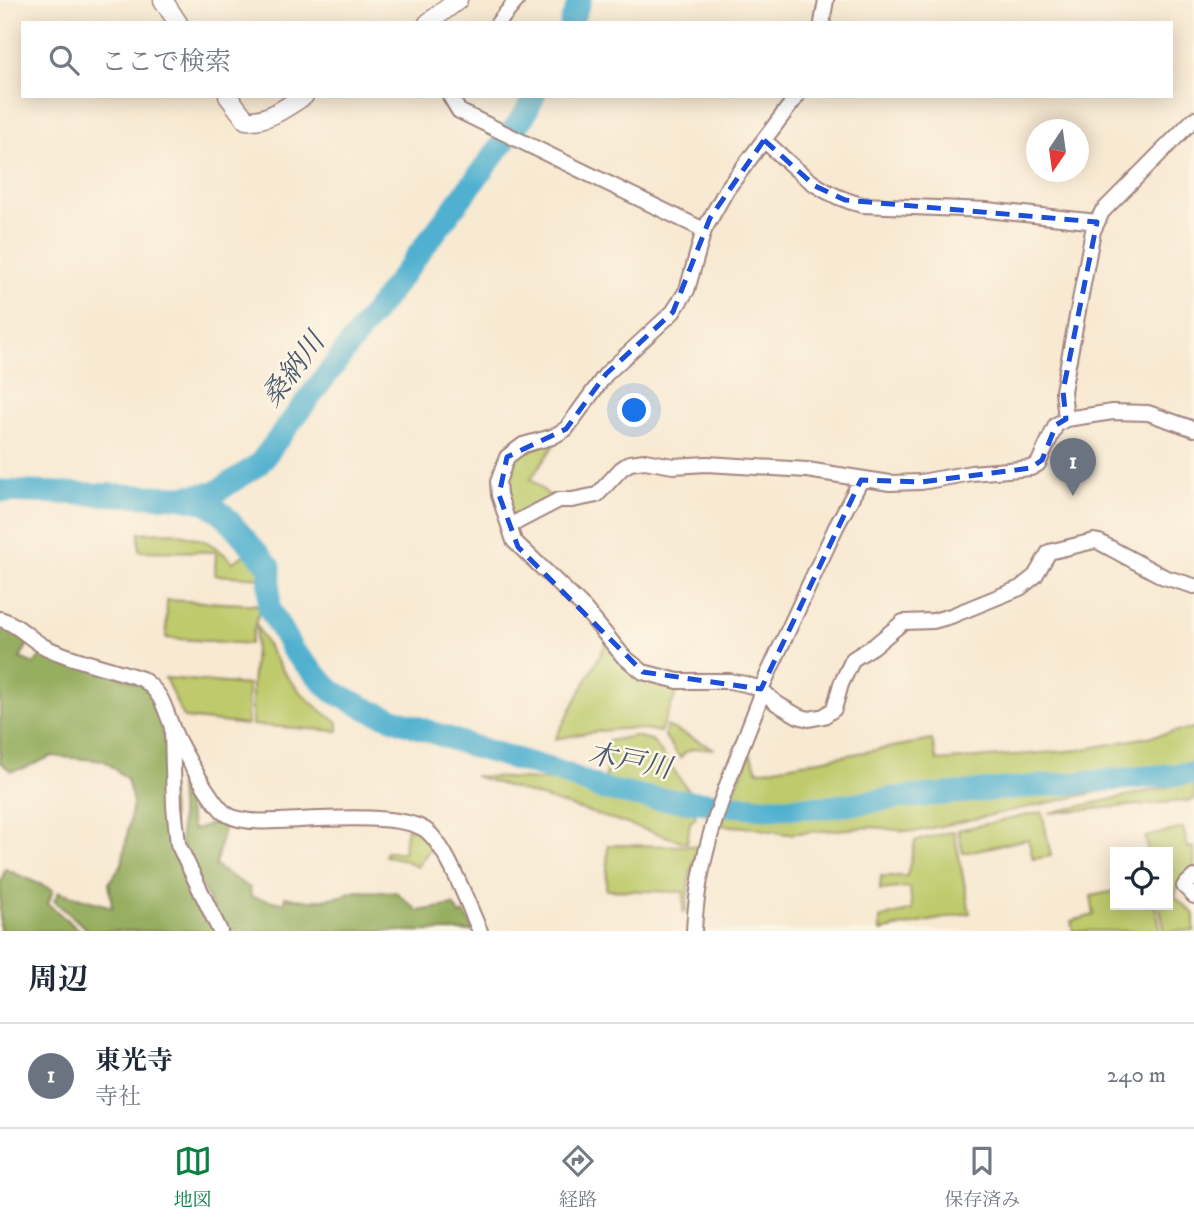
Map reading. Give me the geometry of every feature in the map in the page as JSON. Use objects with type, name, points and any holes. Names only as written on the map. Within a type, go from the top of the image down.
[{"type":"street","points":[[163,0],[177,21]]},
{"type":"street","points":[[431,21],[458,0]]},
{"type":"street","points":[[500,21],[517,0]]},
{"type":"street","points":[[822,21],[826,0]]},
{"type":"street","points":[[230,98],[246,120],[255,121],[300,98]]},
{"type":"street","points":[[451,98],[459,111],[704,230]]},
{"type":"street","points":[[796,98],[727,188],[704,230],[687,290],[673,312],[606,374],[566,429],[552,437],[523,445],[507,457],[498,482],[501,504],[518,547],[584,607],[623,656],[639,669],[678,681],[729,681],[762,690],[798,716],[809,719],[824,716],[834,709],[841,684],[853,659],[903,622],[933,621],[951,616],[1010,592],[1035,576],[1049,552],[1094,541],[1108,544],[1164,577],[1194,586]]},
{"type":"street","points":[[1066,419],[1063,391],[1093,230],[1102,212],[1194,119]]},
{"type":"street","points":[[764,140],[815,186],[845,201],[862,205],[988,210],[1097,222]]},
{"type":"street","points":[[509,526],[559,500],[597,495],[630,463],[645,461],[673,466],[707,464],[792,468],[831,472],[890,484],[1031,468],[1042,460],[1056,425],[1066,419],[1132,412],[1159,416],[1194,429]]},
{"type":"street","points":[[694,931],[699,877],[711,831],[762,690],[836,527],[861,480]]},
{"type":"street","points":[[0,620],[17,626],[53,651],[142,678],[163,700],[172,727],[214,799],[225,813],[231,816],[274,821],[396,821],[423,828],[440,849],[480,931]]},
{"type":"street","points":[[172,727],[173,796],[178,844],[220,931]]},
{"type":"street","points":[[1194,877],[1184,886],[1194,896]]},
{"type":"highlighted area","points":[[764,140],[815,186],[845,200],[1097,222],[1063,391],[1066,419],[1056,425],[1042,460],[1031,468],[921,482],[861,480],[761,689],[643,672],[518,547],[499,495],[507,457],[566,429],[606,374],[673,312],[710,218]]},
{"type":"green space","points":[[558,439],[531,479],[553,499],[512,518],[502,494],[510,458]]},
{"type":"green space","points":[[172,532],[205,541],[233,562],[248,552],[263,567],[262,578],[215,575],[216,552],[139,551],[139,533]]},
{"type":"green space","points":[[167,600],[261,605],[250,644],[166,638]]},
{"type":"green space","points":[[6,625],[29,642],[20,658],[34,664],[44,651],[147,686],[166,719],[173,833],[217,931],[89,931],[54,901],[59,892],[112,907],[109,882],[122,864],[133,803],[127,779],[105,761],[52,756],[11,771],[0,762],[0,638]]},
{"type":"green space","points":[[257,626],[290,680],[312,703],[338,722],[338,731],[252,725]]},
{"type":"green space","points":[[608,640],[621,657],[680,684],[660,732],[620,729],[555,739]]},
{"type":"green space","points":[[165,678],[248,685],[247,725],[184,718]]},
{"type":"green space","points":[[667,726],[715,749],[692,750],[680,758],[664,735]]},
{"type":"green space","points":[[1194,728],[1194,771],[914,832],[872,827],[786,834],[720,825],[750,754],[758,771],[932,740],[937,761],[1080,750]]},
{"type":"green space","points":[[634,736],[652,740],[696,801],[695,818],[690,823],[687,843],[474,776],[605,784],[608,741]]},
{"type":"green space","points":[[179,775],[193,830],[226,821],[215,866],[250,888],[251,897],[284,903],[285,897],[310,901],[342,896],[351,891],[396,892],[418,911],[453,905],[460,915],[465,913],[474,931],[224,931],[181,843]]},
{"type":"green space","points":[[1194,781],[1194,800],[1049,813]]},
{"type":"green space","points":[[1042,812],[1051,856],[1033,859],[1028,839],[963,853],[958,830]]},
{"type":"green space","points":[[407,827],[421,832],[432,846],[417,867],[402,859],[385,856],[386,852],[403,852]]},
{"type":"green space","points":[[1183,828],[1188,848],[1194,847],[1194,870],[1178,885],[1175,897],[1194,914],[1194,931],[1165,931],[1160,910],[1173,910],[1173,847],[1147,847],[1145,837]]},
{"type":"green space","points":[[954,831],[970,913],[880,931],[880,918],[912,910],[910,887],[880,890],[881,876],[907,876],[915,841]]},
{"type":"green space","points":[[608,845],[698,846],[689,880],[686,912],[683,912],[684,892],[606,890]]},
{"type":"green space","points":[[5,869],[53,890],[48,904],[80,931],[0,931],[0,885]]},
{"type":"green space","points":[[1110,892],[1110,910],[1156,910],[1161,931],[1073,931],[1071,921],[1094,915],[1091,896]]},
{"type":"waterway","name":"桑納川","points":[[572,21],[580,0]]},
{"type":"waterway","name":"桑納川","points":[[0,491],[179,497],[215,493],[259,464],[525,114],[533,98]]},
{"type":"waterway","name":"木戸川","points":[[179,497],[207,503],[223,514],[270,567],[269,608],[293,651],[332,691],[371,711],[471,746],[563,773],[602,789],[649,798],[765,808],[829,807],[897,798],[1194,773]]},
{"type":"place","name":"東光寺","points":[[1073,496]]}]
